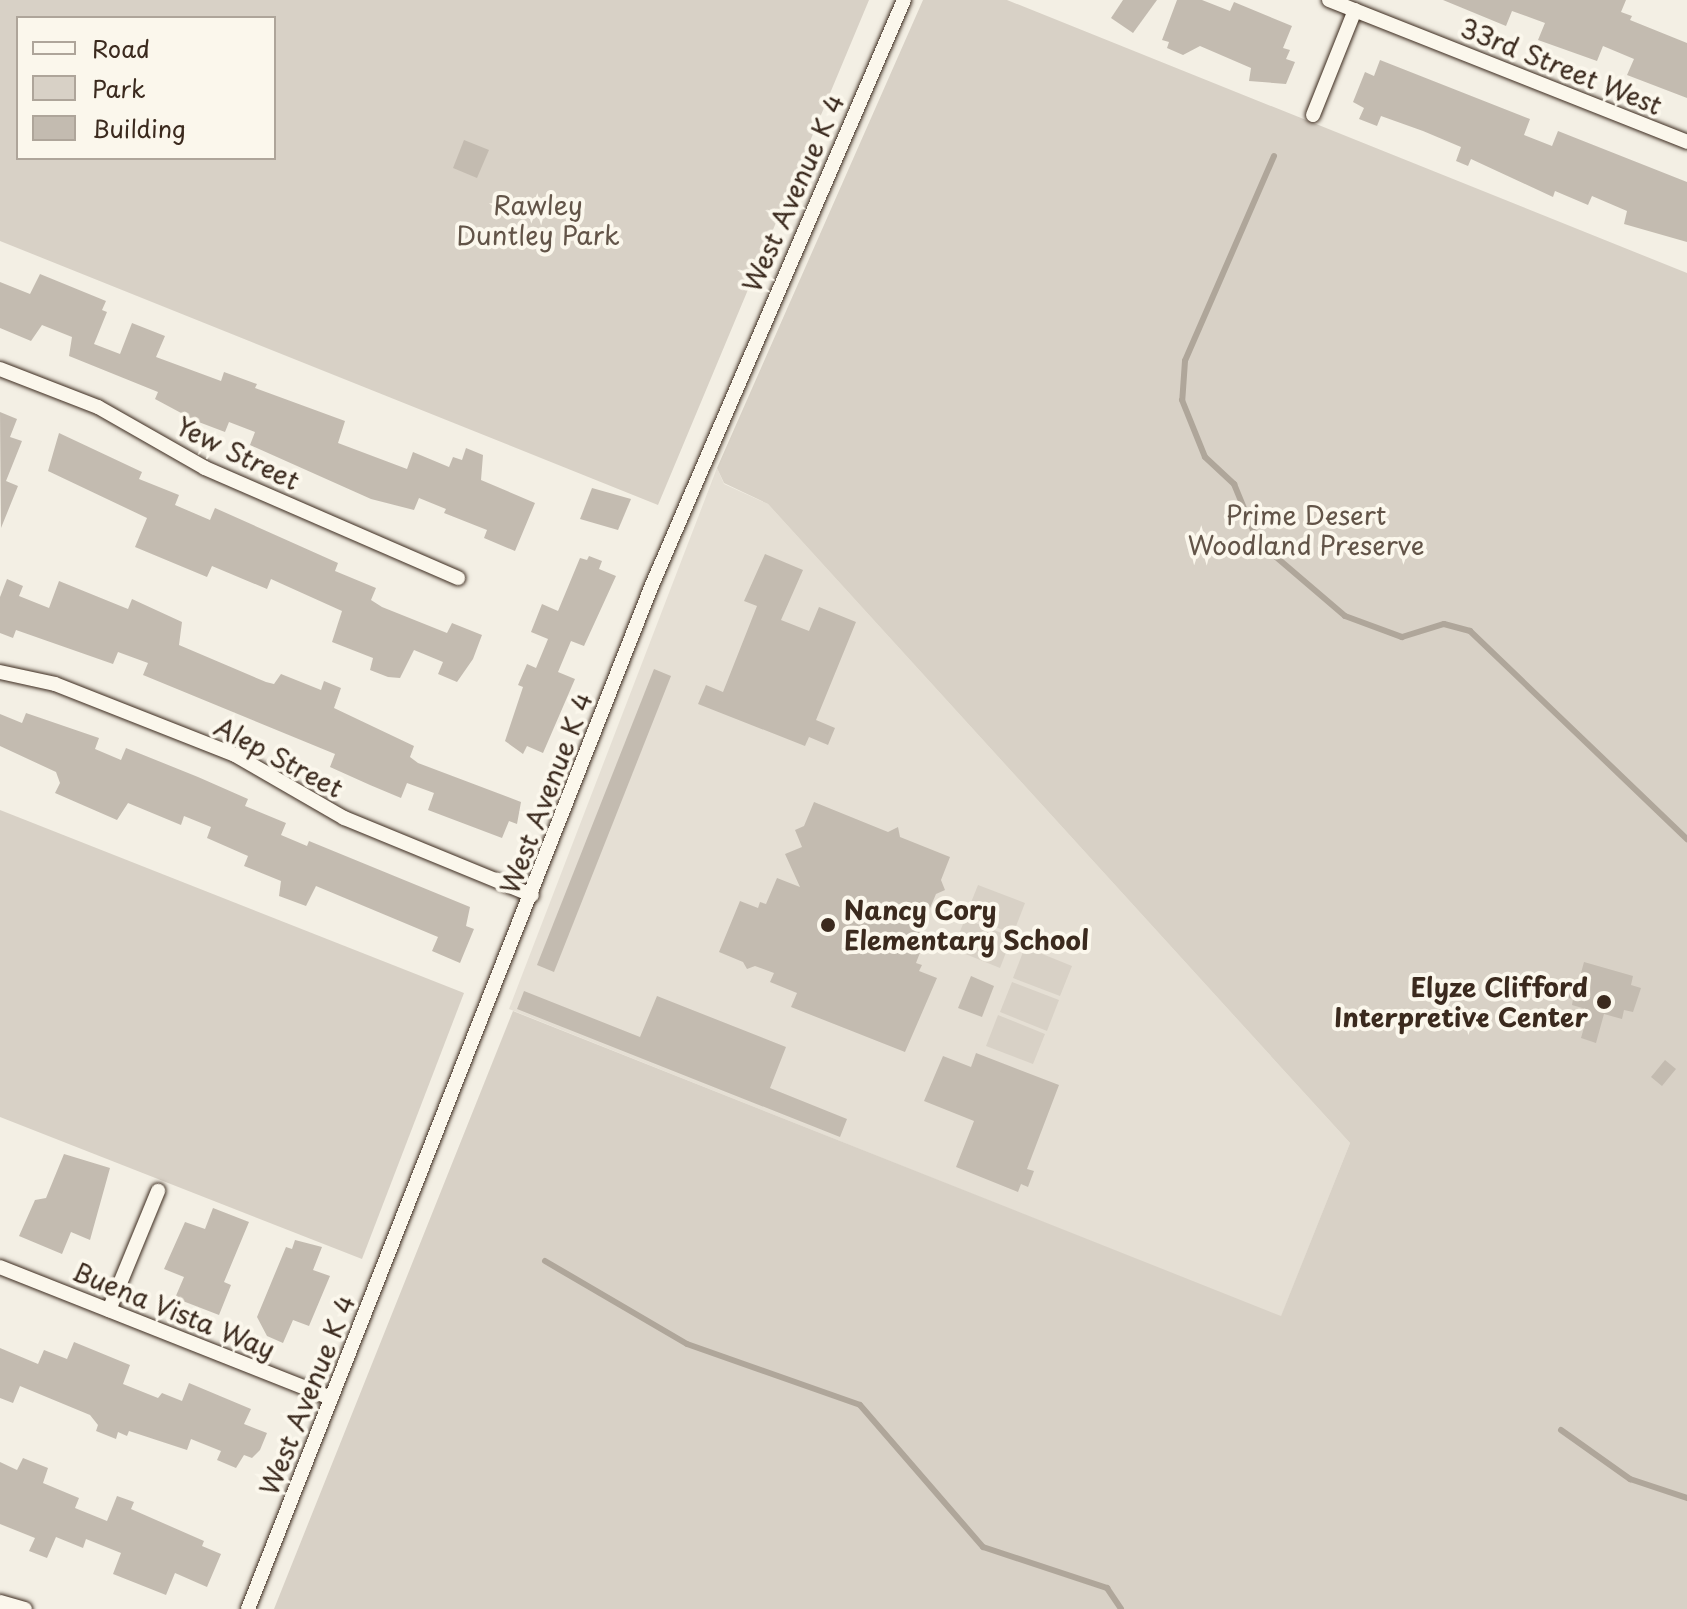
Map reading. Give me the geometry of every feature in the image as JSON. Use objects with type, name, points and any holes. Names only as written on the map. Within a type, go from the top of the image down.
[{"type":"street","name":"West Avenue K 4","points":[[248,1609],[704,457],[904,0]]},
{"type":"street","name":"33rd Street West","points":[[1329,0],[1687,142]]},
{"type":"street","points":[[1313,115],[1355,10]]},
{"type":"street","name":"Yew Street","points":[[0,369],[98,407],[205,468],[458,578]]},
{"type":"street","name":"Alep Street","points":[[0,672],[55,684],[235,755],[344,818],[532,895]]},
{"type":"street","points":[[109,1310],[158,1191]]},
{"type":"street","name":"Buena Vista Way","points":[[0,1267],[331,1398]]},
{"type":"street","points":[[0,1602],[25,1609]]},
{"type":"shaded area","points":[[717,468],[724,484],[768,504],[1350,1143],[1281,1317],[509,1009]]},
{"type":"green space","name":"Rawley Duntley Park","points":[[0,0],[869,0],[658,505],[0,241]]},
{"type":"green space","name":"Prime Desert Woodland Preserve","points":[[923,0],[1007,0],[1687,273],[1687,1609],[274,1609],[513,1011],[1281,1316],[1350,1143],[768,504],[724,483],[717,468]]},
{"type":"green space","points":[[0,810],[464,993],[362,1259],[0,1117]]},
{"type":"green space","points":[[978,885],[1025,903],[1013,934],[966,915]]},
{"type":"green space","points":[[965,919],[1012,937],[1000,968],[953,949]]},
{"type":"green space","points":[[1025,947],[1072,966],[1060,996],[1013,978]]},
{"type":"green space","points":[[1012,982],[1059,1000],[1047,1031],[1000,1012]]},
{"type":"green space","points":[[998,1015],[1045,1034],[1033,1064],[986,1046]]},
{"type":"building","points":[[1123,0],[1157,0],[1133,33],[1111,18]]},
{"type":"building","points":[[1177,0],[1202,0],[1230,11],[1234,2],[1292,26],[1283,48],[1290,50],[1286,59],[1295,62],[1286,84],[1249,81],[1251,68],[1200,46],[1183,55],[1167,48],[1169,42],[1162,40]]},
{"type":"building","points":[[1443,0],[1626,0],[1621,12],[1632,16],[1630,20],[1687,43],[1687,98],[1627,75],[1634,59],[1603,46],[1597,61],[1538,40],[1545,23],[1512,11],[1506,26]]},
{"type":"building","points":[[1380,60],[1530,119],[1524,135],[1552,146],[1558,131],[1687,182],[1687,242],[1624,224],[1627,211],[1592,196],[1588,205],[1555,191],[1553,197],[1471,159],[1468,166],[1456,161],[1461,147],[1423,131],[1381,116],[1377,126],[1359,119],[1364,108],[1353,102],[1365,72],[1374,76]]},
{"type":"building","points":[[464,140],[489,150],[477,178],[453,168]]},
{"type":"building","points":[[40,274],[106,301],[102,310],[107,312],[94,344],[120,354],[132,323],[165,336],[156,357],[221,381],[224,372],[257,384],[255,388],[345,421],[338,443],[407,469],[413,452],[449,467],[453,457],[462,460],[466,448],[483,455],[481,480],[535,503],[515,551],[484,538],[487,530],[444,513],[446,509],[419,498],[414,510],[371,499],[250,445],[255,432],[229,422],[225,432],[196,421],[155,399],[158,392],[69,356],[72,337],[42,325],[31,341],[0,328],[0,282],[30,294]]},
{"type":"building","points":[[0,412],[17,419],[10,437],[22,441],[6,481],[18,486],[1,528]]},
{"type":"building","points":[[59,433],[142,472],[139,479],[179,495],[175,505],[210,520],[215,508],[338,563],[335,571],[376,588],[371,600],[382,607],[447,633],[452,623],[482,635],[473,659],[457,682],[438,674],[443,662],[414,650],[400,678],[388,677],[370,670],[373,658],[332,642],[342,611],[271,579],[267,589],[212,566],[207,577],[135,547],[147,518],[48,471]]},
{"type":"building","points":[[592,488],[631,499],[618,530],[580,519]]},
{"type":"building","points":[[765,554],[803,570],[781,620],[809,631],[819,607],[856,622],[816,720],[835,728],[828,745],[809,737],[805,746],[698,704],[706,685],[723,692],[757,606],[744,601]]},
{"type":"building","points":[[589,556],[602,561],[599,569],[616,576],[584,646],[571,641],[558,672],[575,679],[543,753],[527,746],[523,754],[505,741],[523,687],[518,685],[527,664],[536,668],[548,639],[531,632],[542,604],[558,611],[580,558],[587,560]]},
{"type":"building","points":[[7,579],[23,586],[19,596],[49,608],[59,581],[128,609],[132,599],[182,622],[179,645],[266,682],[274,684],[281,674],[321,690],[324,681],[341,688],[334,708],[414,746],[410,757],[418,763],[521,802],[517,824],[509,821],[502,838],[428,810],[434,793],[407,783],[401,798],[370,785],[330,767],[335,754],[143,675],[148,663],[118,652],[113,664],[16,630],[13,638],[0,633],[0,597]]},
{"type":"building","points":[[654,669],[671,676],[554,972],[537,965]]},
{"type":"building","points":[[26,713],[99,738],[95,749],[121,760],[126,748],[198,777],[248,799],[245,806],[286,823],[281,835],[307,846],[309,841],[470,907],[466,926],[474,929],[460,963],[432,951],[438,937],[316,886],[306,906],[279,896],[281,881],[244,866],[248,856],[207,838],[211,827],[184,816],[181,825],[128,803],[117,820],[55,793],[60,783],[56,772],[0,746],[0,714],[22,723]]},
{"type":"building","points":[[814,802],[888,832],[898,827],[900,837],[950,857],[941,880],[945,890],[936,894],[919,934],[926,937],[916,963],[922,965],[919,971],[937,978],[905,1052],[791,1007],[797,993],[770,982],[774,973],[755,966],[747,969],[743,962],[719,952],[740,901],[758,908],[760,902],[766,904],[777,878],[800,887],[785,854],[802,847],[795,830],[804,826]]},
{"type":"building","name":"Elyze Clifford Interpretive Center","points":[[1584,962],[1633,976],[1631,985],[1641,988],[1633,1012],[1624,1010],[1622,1019],[1604,1014],[1596,1043],[1581,1038],[1589,1010],[1572,1005],[1573,999],[1564,997],[1569,981],[1578,984]]},
{"type":"building","points":[[971,976],[994,986],[982,1017],[958,1008]]},
{"type":"building","points":[[524,991],[640,1037],[657,996],[786,1047],[770,1088],[847,1119],[840,1137],[517,1009]]},
{"type":"building","points":[[976,1053],[1059,1085],[1027,1169],[1034,1171],[1028,1187],[1021,1184],[1018,1192],[956,1167],[974,1121],[924,1101],[943,1056],[971,1067]]},
{"type":"building","points":[[1665,1060],[1676,1069],[1662,1086],[1651,1077]]},
{"type":"building","points":[[64,1154],[110,1168],[90,1240],[71,1232],[62,1254],[19,1236],[35,1200],[46,1198]]},
{"type":"building","points":[[213,1208],[249,1222],[224,1282],[231,1285],[219,1315],[175,1298],[184,1277],[164,1269],[185,1222],[205,1229]]},
{"type":"building","points":[[295,1240],[322,1247],[313,1270],[330,1276],[309,1326],[293,1320],[283,1343],[267,1336],[257,1317],[286,1247],[292,1249]]},
{"type":"building","points":[[74,1342],[130,1365],[123,1384],[158,1398],[162,1393],[182,1401],[189,1383],[251,1409],[244,1424],[267,1433],[260,1450],[252,1458],[244,1455],[236,1468],[217,1460],[221,1451],[191,1439],[187,1450],[129,1431],[127,1436],[118,1432],[116,1439],[96,1431],[98,1425],[90,1415],[20,1386],[13,1403],[0,1398],[0,1348],[38,1364],[44,1350],[67,1359]]},
{"type":"building","points":[[23,1458],[48,1468],[43,1483],[79,1498],[75,1508],[107,1521],[117,1496],[134,1502],[131,1509],[204,1541],[202,1546],[221,1554],[207,1587],[175,1573],[166,1595],[113,1574],[121,1553],[86,1539],[83,1548],[56,1537],[47,1558],[29,1551],[35,1538],[0,1524],[0,1462],[17,1470]]},
{"type":"waterway","points":[[1274,156],[1185,361],[1182,400],[1205,457],[1234,484],[1255,535],[1269,551],[1345,616],[1402,637],[1444,624],[1470,631],[1687,839]]},
{"type":"waterway","points":[[545,1261],[687,1344],[860,1405],[983,1547],[1107,1588],[1121,1609]]},
{"type":"waterway","points":[[1561,1430],[1630,1479],[1687,1498]]},
{"type":"place","name":"Nancy Cory Elementary School","points":[[828,925]]},
{"type":"place","name":"Elyze Clifford Interpretive Center","points":[[1604,1002]]}]
